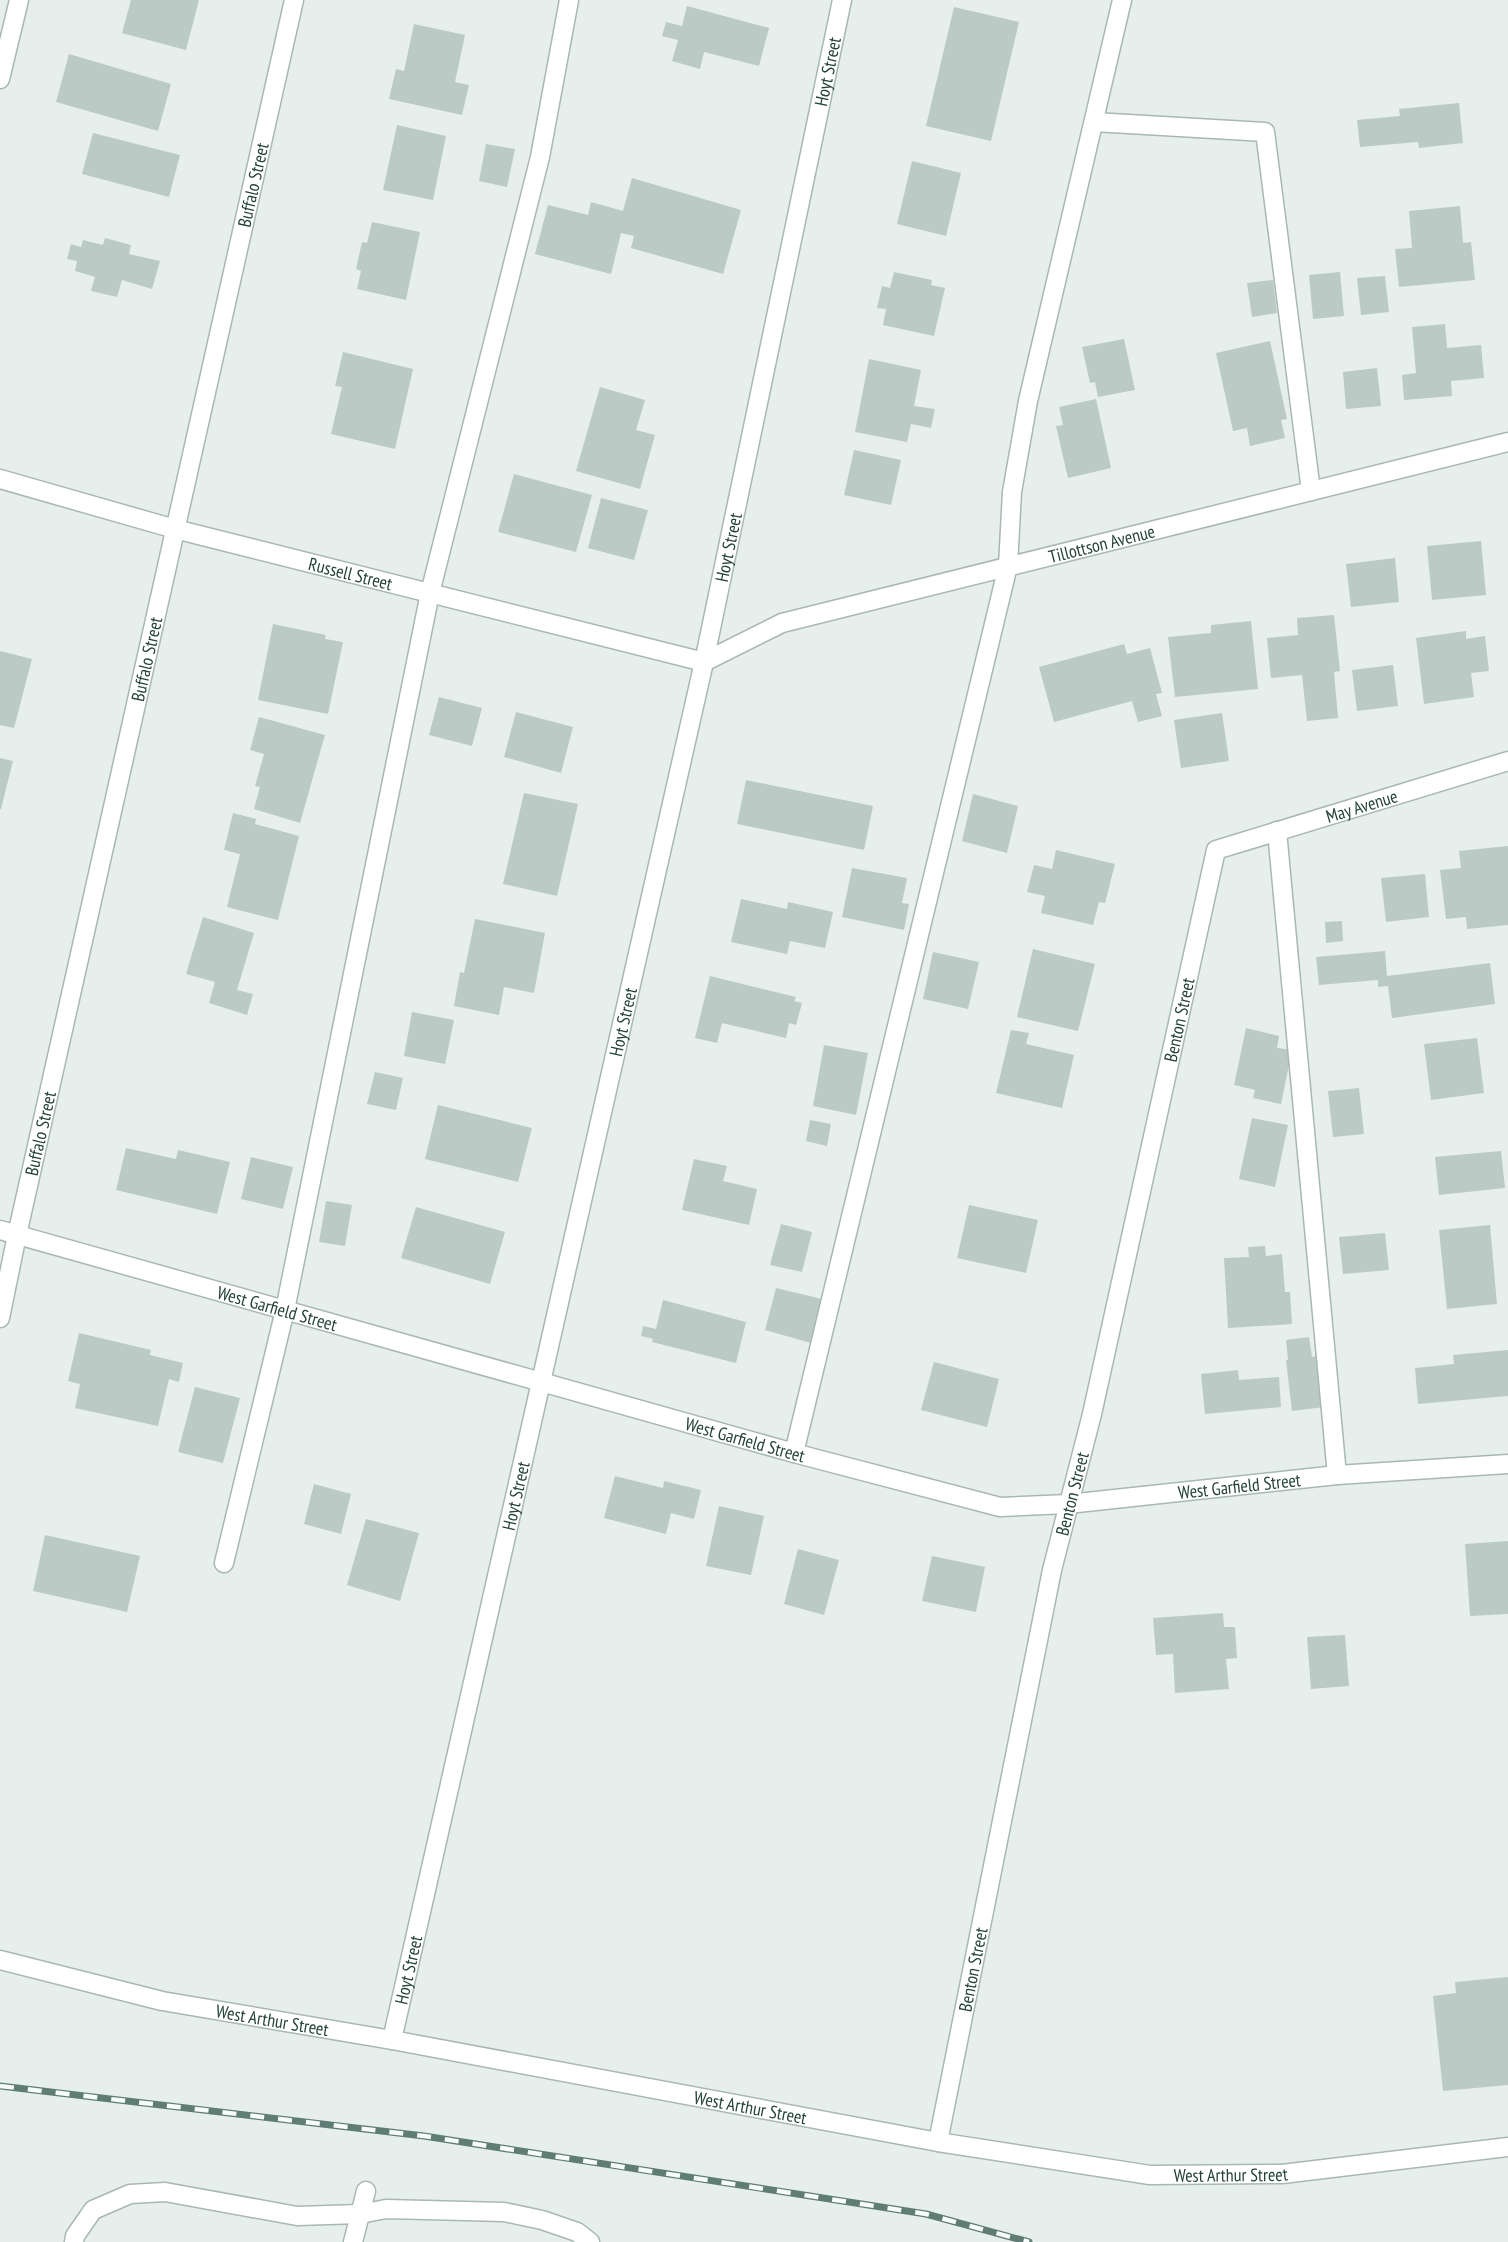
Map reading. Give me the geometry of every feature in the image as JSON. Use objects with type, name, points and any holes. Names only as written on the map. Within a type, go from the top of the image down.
[{"type":"street","points":[[0,79],[19,0]]},
{"type":"street","name":"Buffalo Street","points":[[0,1318],[8,1232],[175,529],[294,0]]},
{"type":"street","points":[[224,1563],[285,1310],[430,593],[540,157],[569,0]]},
{"type":"street","name":"Hoyt Street","points":[[392,2040],[704,662],[842,0]]},
{"type":"street","points":[[794,1454],[1008,566],[1012,492],[1028,401],[1122,0]]},
{"type":"street","points":[[1094,122],[1265,132],[1311,491]]},
{"type":"street","name":"Tillottson Avenue","points":[[704,662],[782,623],[1508,442]]},
{"type":"street","name":"Russell Street","points":[[0,479],[175,529],[704,662]]},
{"type":"street","name":"May Avenue","points":[[1216,850],[1508,761]]},
{"type":"street","points":[[1277,831],[1337,1475]]},
{"type":"street","name":"Benton Street","points":[[938,2142],[1052,1570],[1092,1414],[1216,850]]},
{"type":"street","name":"West Garfield Street","points":[[8,1232],[794,1454],[1000,1507],[1068,1504],[1337,1475],[1508,1464]]},
{"type":"street","name":"West Arthur Street","points":[[0,1960],[162,2001],[392,2040],[938,2142],[1150,2175],[1282,2174],[1508,2147]]},
{"type":"street","points":[[354,2242],[366,2191]]},
{"type":"street","points":[[74,2242],[75,2236],[93,2210],[130,2194],[165,2192],[297,2216],[360,2214],[386,2209],[504,2212],[542,2220],[577,2232],[590,2242]]},
{"type":"building","points":[[131,0],[199,0],[186,50],[122,33]]},
{"type":"building","points":[[687,6],[769,28],[759,66],[704,52],[700,69],[672,61],[678,40],[662,36],[666,22],[682,26]]},
{"type":"building","points":[[954,7],[1019,22],[991,141],[926,126]]},
{"type":"building","points":[[414,24],[465,35],[455,82],[469,85],[462,115],[389,99],[396,69],[404,71]]},
{"type":"building","points":[[69,54],[171,84],[158,131],[56,102]]},
{"type":"building","points":[[1459,103],[1463,143],[1419,148],[1418,142],[1360,147],[1357,120],[1400,116],[1399,109]]},
{"type":"building","points":[[397,125],[446,136],[433,200],[383,190]]},
{"type":"building","points":[[93,133],[180,155],[169,197],[82,174]]},
{"type":"building","points":[[486,144],[515,149],[507,187],[479,181]]},
{"type":"building","points":[[912,161],[961,173],[946,236],[897,224]]},
{"type":"building","points":[[632,178],[741,210],[723,274],[631,248],[634,236],[621,233],[611,274],[535,254],[548,205],[588,215],[591,202],[623,211]]},
{"type":"building","points":[[1460,206],[1463,243],[1471,242],[1475,280],[1399,287],[1395,249],[1412,248],[1409,211]]},
{"type":"building","points":[[372,222],[420,232],[406,300],[357,289],[361,271],[356,269],[362,242],[367,243]]},
{"type":"building","points":[[105,238],[131,245],[129,254],[160,261],[152,289],[122,280],[117,297],[91,291],[95,277],[75,271],[77,261],[67,259],[71,244],[81,247],[83,240],[103,245]]},
{"type":"building","points":[[894,272],[932,280],[931,285],[945,288],[934,336],[883,325],[886,309],[877,308],[882,286],[890,288]]},
{"type":"building","points":[[1340,272],[1344,316],[1313,319],[1309,275]]},
{"type":"building","points":[[1385,276],[1389,312],[1361,315],[1357,278]]},
{"type":"building","points":[[1273,280],[1277,313],[1252,317],[1247,283]]},
{"type":"building","points":[[1445,324],[1447,348],[1481,345],[1484,378],[1451,381],[1452,396],[1404,400],[1402,375],[1416,373],[1412,327]]},
{"type":"building","points":[[1124,339],[1135,390],[1098,397],[1095,382],[1090,383],[1082,347]]},
{"type":"building","points":[[1270,341],[1287,419],[1281,420],[1285,438],[1250,446],[1247,428],[1233,431],[1216,353]]},
{"type":"building","points":[[343,352],[413,369],[395,449],[331,434],[342,387],[335,386]]},
{"type":"building","points":[[869,359],[921,370],[914,406],[935,409],[931,428],[911,424],[907,442],[855,432]]},
{"type":"building","points":[[1377,368],[1381,406],[1346,409],[1343,372]]},
{"type":"building","points":[[600,387],[645,400],[636,430],[655,435],[640,489],[576,471]]},
{"type":"building","points":[[1096,399],[1111,468],[1068,478],[1056,426],[1063,425],[1059,407]]},
{"type":"building","points":[[854,450],[901,460],[891,505],[844,495]]},
{"type":"building","points":[[514,474],[592,495],[576,552],[498,532]]},
{"type":"building","points":[[601,498],[648,510],[634,560],[588,548]]},
{"type":"building","points":[[1481,541],[1486,595],[1432,600],[1427,546]]},
{"type":"building","points":[[1395,558],[1399,602],[1351,607],[1346,564]]},
{"type":"building","points":[[1334,615],[1340,671],[1334,672],[1338,718],[1307,721],[1302,675],[1271,678],[1267,638],[1298,635],[1297,618]]},
{"type":"building","points":[[1251,621],[1258,689],[1175,697],[1168,637],[1211,633],[1211,625]]},
{"type":"building","points":[[273,624],[326,635],[325,639],[343,642],[328,714],[258,700]]},
{"type":"building","points":[[1466,631],[1466,639],[1485,636],[1489,671],[1471,673],[1474,697],[1424,704],[1416,638]]},
{"type":"building","points":[[1124,644],[1127,654],[1150,648],[1162,693],[1156,694],[1162,716],[1138,722],[1132,701],[1054,722],[1039,667]]},
{"type":"building","points":[[0,651],[32,659],[14,728],[0,725]]},
{"type":"building","points":[[1393,665],[1398,706],[1357,711],[1352,670]]},
{"type":"building","points":[[439,697],[482,708],[472,746],[429,735]]},
{"type":"building","points":[[516,712],[573,727],[561,773],[504,757]]},
{"type":"building","points":[[1222,713],[1229,761],[1181,768],[1174,720]]},
{"type":"building","points":[[259,717],[325,735],[300,823],[254,809],[260,787],[255,786],[264,754],[250,750]]},
{"type":"building","points":[[0,758],[13,761],[1,809],[0,809]]},
{"type":"building","points":[[746,780],[873,806],[864,850],[737,824]]},
{"type":"building","points":[[524,793],[578,804],[557,896],[503,884]]},
{"type":"building","points":[[973,794],[1018,806],[1007,853],[962,841]]},
{"type":"building","points":[[233,813],[256,819],[255,824],[299,836],[278,920],[227,907],[240,854],[224,850]]},
{"type":"building","points":[[1508,846],[1508,925],[1467,929],[1466,917],[1446,919],[1440,870],[1461,868],[1459,851]]},
{"type":"building","points":[[1056,850],[1115,864],[1105,903],[1099,902],[1093,925],[1041,913],[1045,896],[1027,892],[1034,865],[1052,869]]},
{"type":"building","points":[[852,868],[907,878],[902,903],[909,904],[904,930],[842,917]]},
{"type":"building","points":[[1425,874],[1429,917],[1386,922],[1381,878]]},
{"type":"building","points":[[741,899],[787,909],[788,902],[833,912],[825,948],[790,941],[787,954],[731,942]]},
{"type":"building","points":[[203,917],[254,933],[237,990],[253,994],[247,1015],[209,1003],[215,982],[186,974]]},
{"type":"building","points":[[475,919],[545,933],[534,993],[504,987],[499,1015],[454,1006],[460,972],[464,973]]},
{"type":"building","points":[[1342,921],[1343,941],[1326,943],[1325,922]]},
{"type":"building","points":[[1033,949],[1095,964],[1078,1031],[1017,1017]]},
{"type":"building","points":[[1385,951],[1387,976],[1490,963],[1495,1004],[1392,1018],[1388,986],[1378,987],[1378,980],[1319,985],[1316,957]]},
{"type":"building","points":[[933,952],[979,962],[968,1009],[923,999]]},
{"type":"building","points":[[710,976],[796,997],[794,1001],[802,1003],[796,1025],[789,1023],[786,1038],[722,1023],[717,1043],[695,1038]]},
{"type":"building","points":[[412,1012],[454,1020],[445,1064],[404,1056]]},
{"type":"building","points":[[1246,1028],[1279,1036],[1277,1048],[1292,1050],[1281,1104],[1253,1098],[1255,1090],[1234,1085]]},
{"type":"building","points":[[1011,1030],[1029,1033],[1026,1044],[1074,1055],[1062,1108],[996,1093]]},
{"type":"building","points":[[1477,1038],[1484,1093],[1431,1100],[1424,1044]]},
{"type":"building","points":[[824,1045],[868,1053],[856,1115],[813,1106]]},
{"type":"building","points":[[375,1072],[403,1078],[396,1110],[367,1104]]},
{"type":"building","points":[[1359,1088],[1364,1134],[1333,1137],[1328,1091]]},
{"type":"building","points":[[438,1105],[532,1128],[518,1182],[425,1159]]},
{"type":"building","points":[[1252,1118],[1288,1125],[1275,1187],[1239,1179]]},
{"type":"building","points":[[810,1120],[831,1124],[827,1146],[806,1141]]},
{"type":"building","points":[[126,1148],[176,1159],[178,1150],[230,1162],[217,1214],[116,1190]]},
{"type":"building","points":[[1501,1151],[1505,1188],[1439,1195],[1435,1157]]},
{"type":"building","points":[[251,1157],[293,1167],[283,1209],[241,1199]]},
{"type":"building","points":[[694,1159],[727,1166],[723,1181],[757,1189],[749,1225],[682,1210]]},
{"type":"building","points":[[326,1201],[352,1205],[345,1246],[319,1242]]},
{"type":"building","points":[[969,1205],[1038,1220],[1026,1273],[957,1258]]},
{"type":"building","points":[[416,1207],[505,1232],[490,1284],[401,1258]]},
{"type":"building","points":[[781,1224],[812,1232],[802,1272],[770,1265]]},
{"type":"building","points":[[1490,1225],[1497,1304],[1447,1309],[1439,1230]]},
{"type":"building","points":[[1385,1233],[1389,1270],[1343,1274],[1339,1237]]},
{"type":"building","points":[[1265,1246],[1266,1256],[1282,1254],[1285,1292],[1290,1292],[1292,1324],[1228,1328],[1224,1258],[1249,1257],[1248,1247]]},
{"type":"building","points":[[776,1288],[822,1299],[811,1343],[765,1330]]},
{"type":"building","points":[[663,1300],[746,1322],[736,1363],[652,1342],[653,1339],[641,1336],[643,1326],[656,1329]]},
{"type":"building","points":[[79,1333],[151,1350],[150,1355],[183,1363],[179,1382],[169,1379],[158,1426],[75,1408],[80,1384],[68,1381]]},
{"type":"building","points":[[1309,1337],[1312,1357],[1317,1356],[1324,1407],[1292,1411],[1286,1340]]},
{"type":"building","points":[[1508,1350],[1508,1396],[1418,1404],[1415,1368],[1454,1364],[1453,1355]]},
{"type":"building","points":[[934,1362],[999,1379],[987,1427],[921,1410]]},
{"type":"building","points":[[1238,1370],[1239,1380],[1279,1377],[1281,1407],[1205,1414],[1201,1374]]},
{"type":"building","points":[[195,1387],[240,1398],[223,1463],[178,1452]]},
{"type":"building","points":[[615,1476],[663,1488],[664,1481],[701,1490],[694,1519],[671,1513],[666,1534],[604,1518]]},
{"type":"building","points":[[314,1484],[351,1494],[341,1534],[304,1524]]},
{"type":"building","points":[[719,1506],[764,1516],[751,1575],[706,1566]]},
{"type":"building","points":[[366,1519],[419,1533],[400,1601],[347,1585]]},
{"type":"building","points":[[45,1535],[140,1556],[127,1612],[33,1591]]},
{"type":"building","points":[[1508,1541],[1508,1614],[1470,1616],[1465,1544]]},
{"type":"building","points":[[798,1549],[839,1560],[824,1615],[784,1604]]},
{"type":"building","points":[[932,1556],[985,1567],[976,1612],[922,1601]]},
{"type":"building","points":[[1223,1613],[1224,1627],[1235,1627],[1237,1658],[1226,1659],[1229,1689],[1175,1693],[1173,1654],[1156,1655],[1153,1618]]},
{"type":"building","points":[[1345,1635],[1349,1686],[1311,1689],[1307,1637]]},
{"type":"building","points":[[1508,1977],[1508,2085],[1443,2091],[1433,1996],[1456,1993],[1455,1982]]},
{"type":"railway","points":[[0,2086],[424,2136],[926,2214],[1029,2242]]}]
